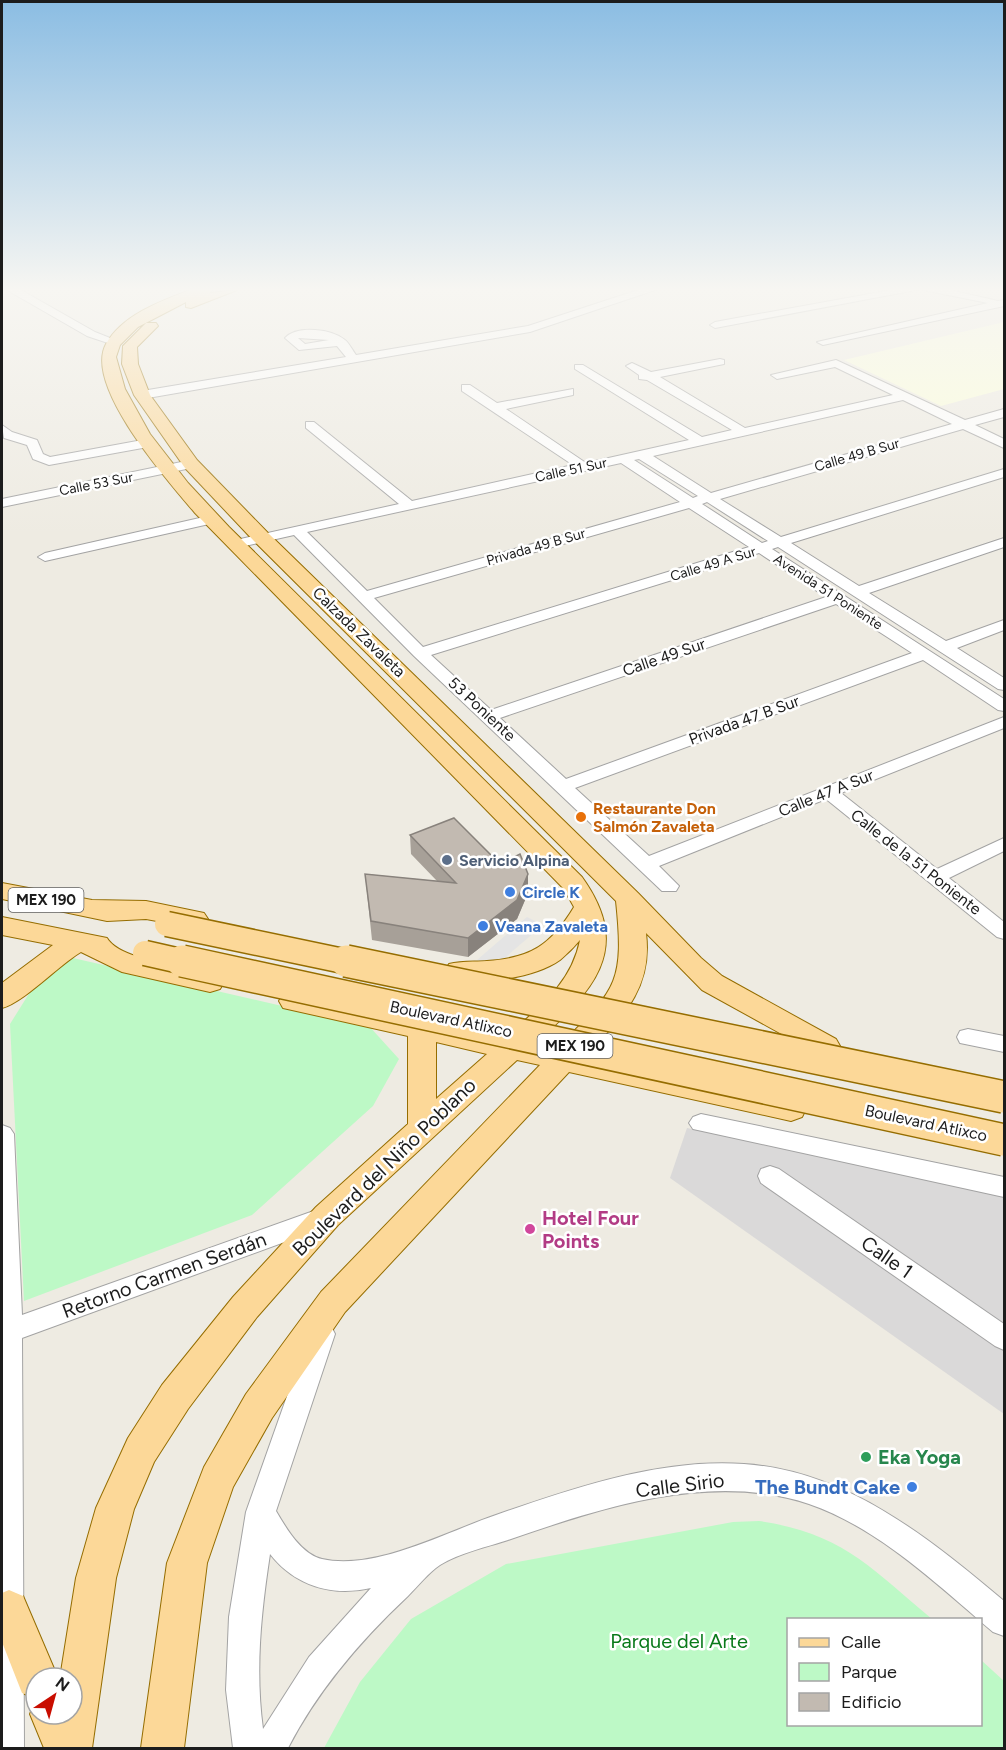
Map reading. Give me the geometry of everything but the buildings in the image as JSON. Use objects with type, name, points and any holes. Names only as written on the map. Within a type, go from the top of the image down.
[{"type":"main road","name":"Calzada Zavaleta","points":[[111,372],[122,400],[148,443],[213,519],[573,883],[588,906],[594,928],[593,951],[585,972],[568,997]]},
{"type":"main road","name":"Calzada Zavaleta","points":[[133,372],[142,395],[190,464],[628,899],[690,965],[712,982],[826,1046]]},
{"type":"main road","name":"MEX 190","points":[[2,891],[1005,1097]]},
{"type":"main road","points":[[162,1749],[187,1563],[217,1480],[259,1406],[333,1302],[469,1156],[616,1006],[631,975],[634,945],[628,899]]},
{"type":"main road","points":[[459,971],[521,967],[544,958],[571,936],[588,906]]},
{"type":"main road","points":[[91,909],[146,910],[459,971],[568,997],[1005,1083]]},
{"type":"main road","name":"Boulevard Atlixco","points":[[2,926],[145,952],[1005,1140]]},
{"type":"main road","points":[[2,998],[51,958],[80,940],[132,965],[509,1049],[1005,1155]]},
{"type":"main road","points":[[422,1030],[447,1024],[465,1014],[471,999],[471,992],[459,971]]},
{"type":"main road","name":"Boulevard del Niño Poblano","points":[[71,1749],[96,1578],[115,1508],[141,1450],[175,1397],[245,1307],[327,1216],[568,997]]},
{"type":"main road","points":[[670,1083],[666,1072],[666,1049],[670,1038],[686,1019]]},
{"type":"main road","points":[[422,1030],[420,1094],[423,1127]]},
{"type":"main road","points":[[9,1610],[32,1666]]},
{"type":"main road","points":[[56,1726],[66,1749]]},
{"type":"street","points":[[142,395],[274,372]]},
{"type":"street","points":[[585,372],[700,441]]},
{"type":"street","points":[[640,372],[744,432]]},
{"type":"street","points":[[606,384],[669,372]]},
{"type":"street","points":[[777,375],[793,372]]},
{"type":"street","points":[[854,372],[1005,444]]},
{"type":"street","points":[[466,388],[498,407],[584,467]]},
{"type":"street","points":[[498,407],[569,392]]},
{"type":"street","name":"Calle 51 Sur","points":[[236,544],[905,396]]},
{"type":"street","name":"Calle 49 B Sur","points":[[709,497],[1005,413]]},
{"type":"street","points":[[310,425],[409,505]]},
{"type":"street","points":[[2,429],[8,435],[32,443],[38,456],[49,461],[148,443]]},
{"type":"street","name":"Avenida 51 Poniente","points":[[641,454],[1005,685]]},
{"type":"street","name":"Avenida 51 Poniente","points":[[622,458],[1005,706]]},
{"type":"street","name":"Calle 53 Sur","points":[[2,503],[190,464]]},
{"type":"street","name":"Calle 49 A Sur","points":[[420,652],[763,549],[1005,473]]},
{"type":"street","name":"Privada 49 B Sur","points":[[362,597],[709,497]]},
{"type":"street","points":[[45,557],[213,519]]},
{"type":"street","name":"53 Poniente","points":[[297,530],[362,597],[669,886]]},
{"type":"street","points":[[857,592],[1005,542]]},
{"type":"street","name":"Calle 49 Sur","points":[[489,716],[839,598]]},
{"type":"street","points":[[944,647],[1005,625]]},
{"type":"street","name":"Privada 47 B Sur","points":[[564,786],[925,654]]},
{"type":"street","name":"Calle 47 A Sur","points":[[647,864],[1005,722]]},
{"type":"street","name":"Calle de la 51 Poniente","points":[[828,792],[1005,932]]},
{"type":"street","points":[[935,877],[1005,844]]},
{"type":"street","points":[[968,1037],[1005,1044]]},
{"type":"street","points":[[701,1123],[1005,1187]]},
{"type":"street","points":[[2,1134],[5,1333],[4,1491],[9,1610],[8,1749]]},
{"type":"street","name":"Calle 1","points":[[770,1176],[1005,1338]]},
{"type":"street","name":"Retorno Carmen Serdán","points":[[5,1333],[327,1216]]},
{"type":"street","points":[[249,1749],[242,1690],[245,1617],[261,1512],[333,1302]]},
{"type":"street","name":"Calle Sirio","points":[[261,1512],[276,1541],[290,1557],[310,1570],[334,1576],[367,1574],[537,1515],[641,1488],[726,1477],[778,1482],[832,1499],[892,1533],[1005,1621]]},
{"type":"street","name":"Calle Sirio","points":[[271,1749],[286,1716],[337,1644],[366,1613],[431,1553]]},
{"type":"shaded area","points":[[869,372],[1004,372],[1004,389],[941,406]]},
{"type":"shaded area","points":[[527,917],[543,925],[493,968],[477,960]]},
{"type":"shaded area","points":[[687,1128],[1004,1193],[1004,1414],[670,1178]]},
{"type":"green space","points":[[73,958],[369,1026],[399,1059],[373,1106],[252,1215],[24,1301],[10,1024],[35,984]]},
{"type":"green space","name":"Parque del Arte","points":[[759,1521],[788,1527],[834,1544],[854,1555],[931,1618],[787,1618],[787,1726],[982,1726],[982,1661],[1004,1681],[1004,1748],[324,1748],[360,1682],[411,1619],[506,1564],[733,1522]]},
{"type":"place","name":"Restaurante Don Salmón Zavaleta","points":[[581,817]]},
{"type":"place","name":"Servicio Alpina","points":[[447,860]]},
{"type":"place","name":"Circle K","points":[[510,892]]},
{"type":"place","name":"Veana Zavaleta","points":[[483,926]]},
{"type":"place","name":"Hotel Four Points","points":[[530,1229]]},
{"type":"place","name":"Eka Yoga","points":[[866,1457]]},
{"type":"place","name":"The Bundt Cake","points":[[912,1487]]}]
